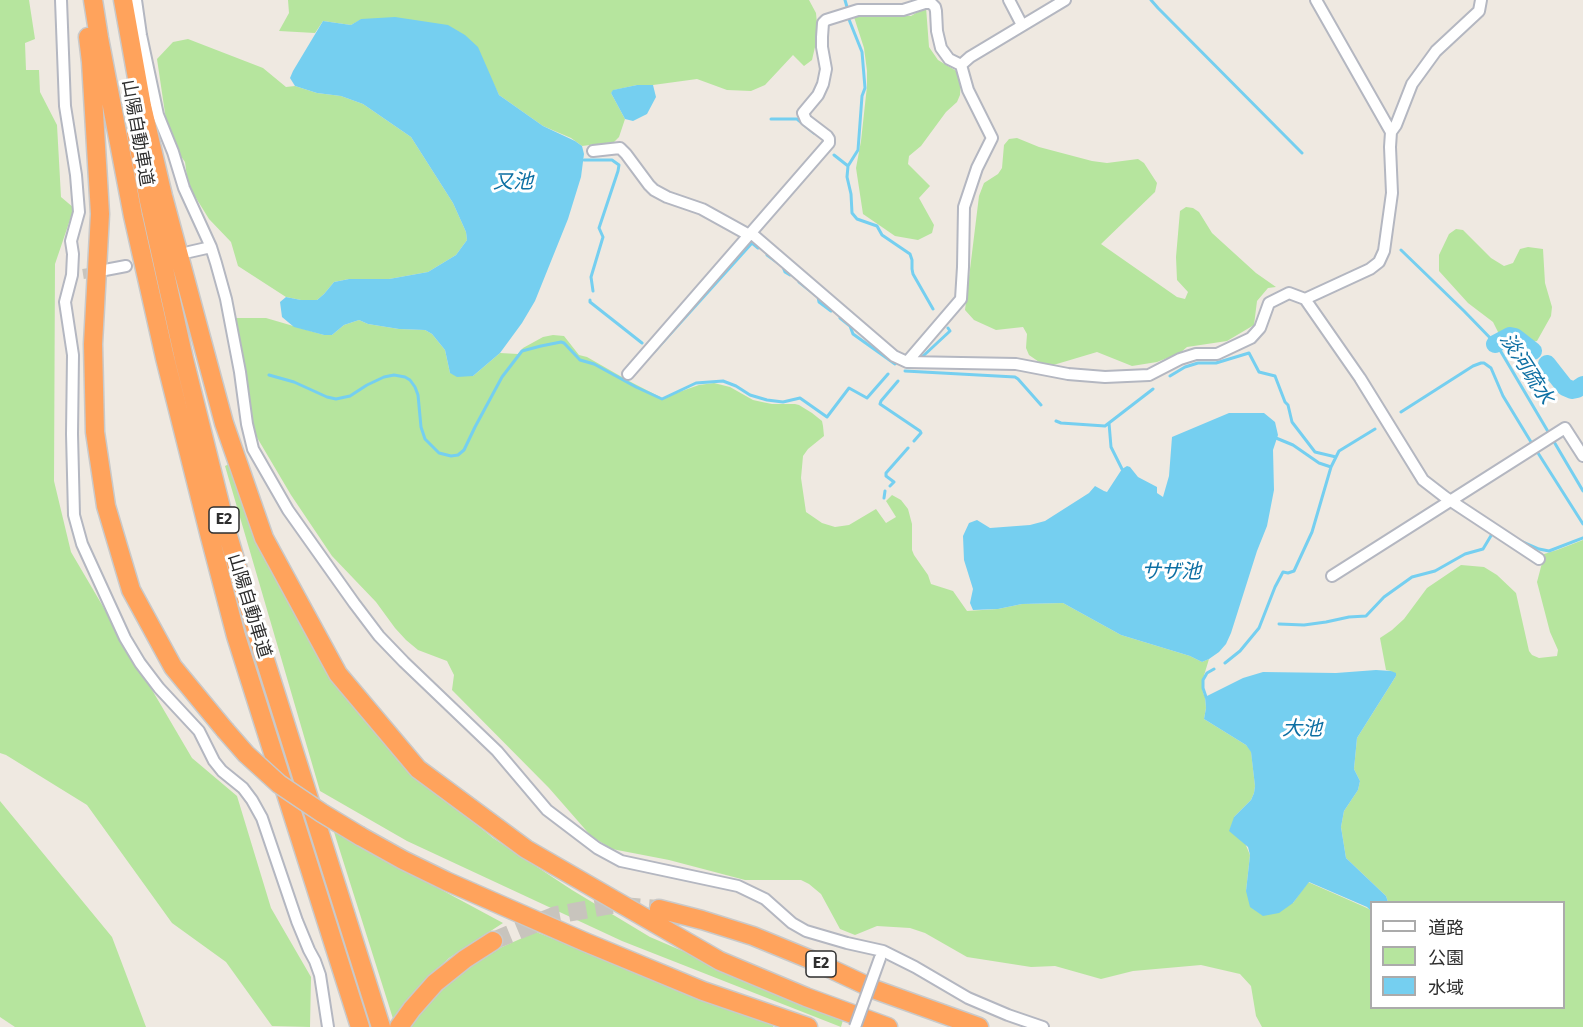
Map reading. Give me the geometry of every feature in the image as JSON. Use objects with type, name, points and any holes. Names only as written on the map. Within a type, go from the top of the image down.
[{"type":"highway","points":[[84,0],[91,62],[100,214],[93,344],[95,432],[106,506],[132,590],[173,667],[246,754],[279,783],[360,836],[446,881],[585,942],[703,991],[808,1027]]},
{"type":"highway","name":"山陽自動車道","points":[[93,0],[133,216],[165,358],[236,636],[360,1027]]},
{"type":"highway","name":"山陽自動車道","points":[[114,0],[149,201],[184,359],[227,532],[381,1027]]},
{"type":"highway","points":[[123,0],[142,106],[163,196],[224,423],[264,538],[338,674],[418,769],[526,849],[720,961],[806,997],[888,1027]]},
{"type":"highway","name":"E2","points":[[659,909],[753,936],[876,990],[979,1027]]},
{"type":"highway","points":[[399,1027],[435,984],[465,959],[493,941]]},
{"type":"street","points":[[61,0],[64,106],[76,176],[79,212],[71,241],[78,275],[65,302],[73,355],[74,515],[82,544],[125,638],[159,688],[199,731],[214,761],[222,771],[243,788],[262,818],[297,921],[317,968],[328,1027]]},
{"type":"street","points":[[136,0],[158,115],[184,188],[211,247],[226,299],[253,449],[288,510],[380,636],[497,751],[547,810],[597,848],[621,861],[738,886],[765,899],[792,923],[806,931],[915,967],[968,998],[1043,1027]]},
{"type":"street","points":[[1009,0],[1022,25]]},
{"type":"street","points":[[961,65],[970,57],[1065,0]]},
{"type":"street","points":[[1316,0],[1391,132]]},
{"type":"street","points":[[1305,299],[1370,269],[1379,262],[1384,251],[1392,193],[1391,132],[1412,84],[1436,51],[1479,11],[1481,0]]},
{"type":"street","points":[[628,374],[829,143],[827,136],[807,120],[803,113],[818,95],[823,84],[826,69],[822,47],[823,23],[858,10],[903,10],[932,3],[935,7],[941,48],[949,59],[961,65],[968,90],[992,138],[977,168],[964,207],[961,299],[907,362]]},
{"type":"street","points":[[593,151],[620,148],[654,190],[702,209],[750,234],[894,356],[907,362],[1016,364],[1068,374],[1105,377],[1149,375],[1180,359],[1196,354],[1217,354],[1251,338],[1260,328],[1269,303],[1289,293],[1305,299],[1360,378],[1423,480],[1450,501],[1539,560]]},
{"type":"street","points":[[189,252],[211,247]]},
{"type":"street","points":[[105,270],[126,266]]},
{"type":"street","points":[[1332,576],[1565,428],[1583,456]]},
{"type":"street","points":[[855,1027],[882,955]]},
{"type":"green space","points":[[0,0],[29,0],[35,39],[25,43],[26,70],[39,70],[40,92],[57,125],[61,197],[74,208],[55,264],[54,481],[71,552],[192,758],[237,796],[271,908],[311,977],[310,1027],[272,1026],[226,962],[172,923],[87,805],[0,753]]},
{"type":"green space","points":[[288,0],[809,0],[816,13],[818,34],[812,60],[804,66],[793,55],[765,85],[751,91],[727,90],[697,79],[637,85],[614,90],[611,93],[625,119],[619,137],[614,142],[582,146],[571,138],[543,126],[499,95],[489,75],[362,19],[351,25],[323,21],[315,33],[279,31],[289,13]]},
{"type":"green space","points":[[926,7],[929,47],[938,60],[958,72],[961,80],[957,102],[946,112],[921,146],[909,156],[908,164],[930,186],[919,198],[934,225],[932,233],[918,240],[895,236],[863,214],[856,168],[861,141],[867,71],[864,48],[854,17],[877,14],[911,16]]},
{"type":"green space","points":[[188,39],[263,68],[286,87],[295,86],[317,93],[341,96],[363,104],[411,137],[453,203],[466,232],[467,240],[456,255],[428,272],[389,279],[349,279],[334,282],[317,300],[286,297],[238,266],[231,242],[209,219],[188,185],[185,162],[169,140],[157,59],[173,42]]},
{"type":"green space","points":[[1017,138],[1039,147],[1092,161],[1107,163],[1138,159],[1144,163],[1157,183],[1155,192],[1101,244],[1177,297],[1185,299],[1188,292],[1177,280],[1176,257],[1180,211],[1186,207],[1193,208],[1199,212],[1212,233],[1256,273],[1276,287],[1268,288],[1257,301],[1254,325],[1227,341],[1187,347],[1180,353],[1157,362],[1132,366],[1097,352],[1050,366],[1042,364],[1029,355],[1026,348],[1027,334],[1023,327],[996,330],[974,320],[965,310],[979,196],[984,183],[998,174],[1002,168],[1004,145],[1009,139]]},
{"type":"green space","points":[[1456,229],[1463,230],[1491,258],[1504,266],[1513,263],[1520,249],[1528,247],[1543,249],[1545,283],[1552,307],[1551,316],[1537,341],[1505,346],[1493,322],[1468,303],[1439,271],[1439,255],[1449,234]]},
{"type":"green space","points":[[236,318],[266,318],[324,335],[332,335],[344,325],[359,320],[368,324],[399,329],[425,330],[432,334],[445,350],[450,373],[473,376],[500,353],[518,354],[523,348],[543,337],[564,336],[579,355],[587,357],[662,398],[699,385],[714,383],[730,387],[753,400],[772,404],[799,405],[822,421],[823,426],[824,436],[803,456],[801,478],[806,512],[822,523],[835,527],[849,525],[876,509],[886,523],[896,517],[886,501],[892,495],[901,500],[908,509],[912,524],[912,550],[931,584],[953,591],[967,611],[998,609],[1022,604],[1063,603],[1121,635],[1190,656],[1202,662],[1209,659],[1202,682],[1206,708],[1204,719],[1246,745],[1251,751],[1254,793],[1251,800],[1234,817],[1250,855],[1246,891],[1293,903],[1308,882],[1370,910],[1370,1009],[1565,1009],[1565,901],[1388,901],[1386,896],[1346,858],[1341,827],[1344,811],[1358,790],[1360,781],[1354,769],[1357,738],[1396,676],[1386,670],[1380,638],[1404,619],[1427,588],[1461,565],[1484,567],[1497,575],[1516,593],[1529,651],[1532,655],[1539,658],[1557,656],[1558,650],[1550,632],[1537,582],[1542,563],[1541,555],[1583,540],[1583,1027],[1262,1027],[1256,1016],[1251,986],[1240,974],[1201,965],[1133,971],[1101,979],[1055,966],[1031,967],[967,957],[925,933],[910,928],[877,926],[855,935],[840,929],[821,894],[801,880],[745,880],[669,860],[612,849],[591,836],[549,788],[452,690],[454,675],[447,661],[418,650],[406,640],[376,602],[332,556],[291,495],[252,429]]},
{"type":"green space","points":[[231,463],[331,679],[399,762],[493,838],[572,890],[650,937],[843,1020],[841,1027],[622,941],[407,841],[320,791],[225,466]]},
{"type":"green space","points":[[0,801],[112,937],[146,1027],[15,1027],[0,1017]]},
{"type":"green space","points":[[334,832],[503,923],[449,958],[417,989],[395,1025]]},
{"type":"green space","points":[[536,932],[774,1025],[773,1027],[410,1027],[430,998],[455,976],[502,947]]},
{"type":"water","name":"又池","points":[[395,17],[448,25],[465,35],[478,47],[499,95],[543,126],[575,141],[582,146],[584,154],[581,177],[568,219],[535,301],[500,353],[473,376],[457,377],[450,373],[445,350],[432,334],[425,330],[399,329],[368,324],[359,320],[344,325],[332,335],[324,335],[294,327],[282,317],[280,302],[286,297],[317,300],[334,282],[349,279],[389,279],[428,272],[456,255],[467,240],[466,232],[453,203],[411,137],[363,104],[341,96],[317,93],[295,86],[290,78],[323,21],[351,25],[361,19]]},
{"type":"water","points":[[637,85],[653,85],[656,97],[647,114],[633,121],[625,119],[611,93],[613,90]]},
{"type":"water","name":"サザ池","points":[[1229,413],[1264,413],[1275,422],[1278,435],[1273,450],[1274,490],[1267,526],[1231,633],[1219,652],[1202,662],[1190,656],[1121,635],[1063,603],[1022,604],[998,609],[973,610],[970,603],[973,589],[964,560],[963,536],[969,523],[977,520],[990,528],[1030,525],[1045,521],[1089,493],[1095,486],[1107,492],[1122,469],[1127,466],[1138,477],[1157,487],[1157,493],[1163,497],[1169,476],[1172,437]]},
{"type":"water","name":"大池","points":[[1376,670],[1396,673],[1357,738],[1354,769],[1360,781],[1358,790],[1344,811],[1341,827],[1346,858],[1386,896],[1388,901],[1370,901],[1370,910],[1309,882],[1293,903],[1279,913],[1263,916],[1250,907],[1246,891],[1250,855],[1248,847],[1229,831],[1234,817],[1251,800],[1254,793],[1251,752],[1246,745],[1204,719],[1205,697],[1243,678],[1263,672],[1336,673]]},
{"type":"waterway","points":[[845,0],[847,7]]},
{"type":"waterway","name":"淡河疏水","points":[[1151,0],[1302,153]]},
{"type":"waterway","points":[[848,17],[862,52],[865,88],[862,96],[858,150],[848,166],[847,177],[852,213],[857,219],[877,226],[882,235],[910,254],[913,274],[933,309]]},
{"type":"waterway","points":[[771,119],[797,119],[814,133]]},
{"type":"waterway","points":[[834,155],[848,166]]},
{"type":"waterway","points":[[584,160],[612,160],[619,165],[599,228],[603,237],[591,277],[593,291]]},
{"type":"waterway","points":[[654,352],[752,243],[758,248]]},
{"type":"waterway","name":"淡河疏水","points":[[1401,250],[1497,345],[1583,491]]},
{"type":"waterway","points":[[767,255],[778,263]]},
{"type":"waterway","points":[[783,267],[790,275]]},
{"type":"waterway","points":[[799,282],[831,311]]},
{"type":"waterway","points":[[590,300],[642,343]]},
{"type":"waterway","points":[[840,318],[850,326],[853,334],[895,364]]},
{"type":"waterway","points":[[921,358],[950,331],[948,328]]},
{"type":"waterway","points":[[1495,344],[1510,336],[1515,337],[1533,351]]},
{"type":"waterway","points":[[269,375],[294,382],[336,399],[350,396],[384,377],[394,375],[405,377],[410,380],[418,395],[421,427],[425,439],[439,453],[451,456],[458,455],[464,450],[502,377],[522,351],[561,342],[580,360],[594,364],[662,399],[696,383],[723,381],[750,395],[767,400],[783,402],[800,398],[827,417],[849,388],[867,398],[888,374]]},
{"type":"waterway","points":[[1170,376],[1185,367],[1198,363],[1216,363],[1249,353],[1259,372],[1275,376],[1288,405],[1292,422],[1315,452],[1336,457]]},
{"type":"waterway","points":[[1401,412],[1473,366],[1484,363],[1491,368],[1503,396],[1531,442]]},
{"type":"waterway","points":[[1547,364],[1565,387],[1572,390],[1583,385]]},
{"type":"waterway","points":[[905,371],[1015,377],[1041,405]]},
{"type":"waterway","points":[[898,381],[880,404],[920,431],[921,433],[914,441]]},
{"type":"waterway","points":[[1056,421],[1105,426],[1153,389]]},
{"type":"waterway","points":[[1109,423],[1111,447],[1122,469]]},
{"type":"waterway","points":[[1225,663],[1240,651],[1259,628],[1283,572],[1294,571],[1312,532],[1331,467],[1339,451],[1375,429]]},
{"type":"waterway","points":[[1276,438],[1293,445],[1319,463],[1331,467]]},
{"type":"waterway","points":[[890,486],[894,482],[886,476],[886,473],[908,448]]},
{"type":"waterway","points":[[1538,453],[1583,524]]},
{"type":"waterway","points":[[884,498],[885,491]]},
{"type":"waterway","points":[[1279,624],[1304,625],[1366,616],[1384,597],[1412,577],[1435,571],[1465,554],[1483,549],[1492,534]]},
{"type":"waterway","points":[[1523,542],[1549,551],[1583,538]]},
{"type":"waterway","points":[[1206,697],[1203,680],[1207,673],[1214,669]]},
{"type":"tunnel","points":[[83,274],[102,271]]},
{"type":"tunnel","points":[[493,941],[556,915],[612,905],[659,909]]}]
